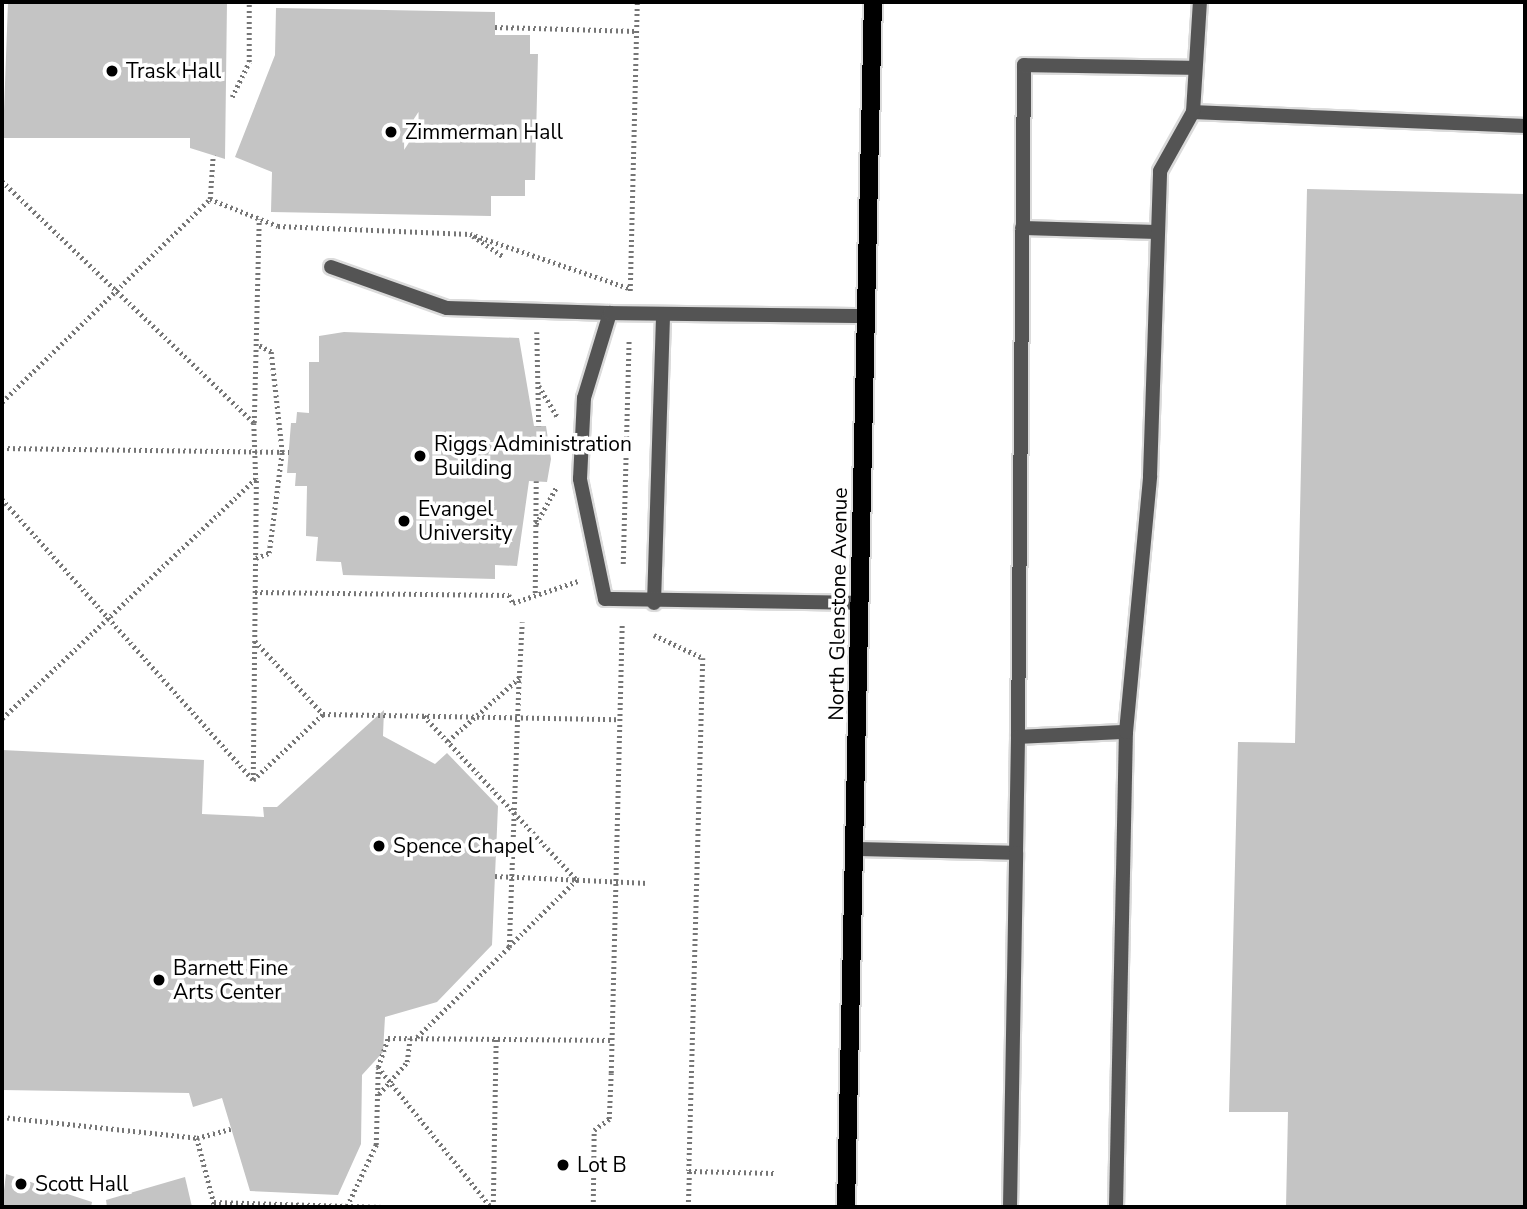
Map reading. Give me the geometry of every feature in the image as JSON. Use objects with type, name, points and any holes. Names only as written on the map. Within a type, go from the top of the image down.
[{"type":"main road","name":"North Glenstone Avenue","points":[[846,1207],[873,2]]},
{"type":"lane","points":[[1116,1207],[1126,732],[1150,476],[1160,171],[1193,111],[1200,2]]},
{"type":"lane","points":[[1010,1207],[1018,737],[1024,65],[1195,68]]},
{"type":"lane","points":[[1193,111],[1525,126]]},
{"type":"lane","points":[[1022,228],[1158,232]]},
{"type":"lane","points":[[331,267],[447,308],[610,313],[663,318],[868,316]]},
{"type":"lane","points":[[610,313],[584,398],[580,479],[605,599],[654,603],[861,603]]},
{"type":"lane","points":[[654,603],[663,318]]},
{"type":"lane","points":[[1018,737],[1126,732]]},
{"type":"lane","points":[[855,849],[1016,853]]},
{"type":"path","points":[[232,97],[249,62],[249,2]]},
{"type":"path","points":[[495,27],[636,31]]},
{"type":"path","points":[[2,402],[210,199],[213,155]]},
{"type":"path","points":[[2,181],[254,423]]},
{"type":"path","points":[[210,199],[278,226],[470,234],[630,288]]},
{"type":"path","points":[[253,780],[256,558],[254,423],[260,219]]},
{"type":"path","points":[[470,234],[505,257]]},
{"type":"path","points":[[539,426],[537,330],[550,330]]},
{"type":"path","points":[[256,558],[269,553],[285,452],[271,352],[258,345]]},
{"type":"path","points":[[538,386],[562,425],[566,411]]},
{"type":"path","points":[[2,449],[285,452]]},
{"type":"path","points":[[535,524],[562,478],[563,499]]},
{"type":"path","points":[[2,719],[256,479]]},
{"type":"path","points":[[535,593],[536,481]]},
{"type":"path","points":[[2,499],[253,780]]},
{"type":"path","points":[[255,592],[509,595],[513,603],[535,593],[581,580],[578,569]]},
{"type":"path","points":[[509,947],[522,622]]},
{"type":"path","points":[[653,635],[703,658],[688,1207]]},
{"type":"path","points":[[255,641],[323,714]]},
{"type":"path","points":[[448,741],[519,678]]},
{"type":"path","points":[[253,780],[323,714],[619,719]]},
{"type":"path","points":[[424,716],[577,880]]},
{"type":"path","points":[[495,876],[648,883]]},
{"type":"path","points":[[417,1038],[577,880]]},
{"type":"path","points":[[347,1206],[376,1145],[378,1067],[388,1038],[612,1040]]},
{"type":"path","points":[[378,1094],[393,1085],[407,1062],[410,1038]]},
{"type":"path","points":[[492,1207],[496,1039]]},
{"type":"path","points":[[378,1067],[492,1207]]},
{"type":"path","points":[[2,1117],[197,1138],[231,1129]]},
{"type":"path","points":[[197,1138],[214,1204],[383,1207]]},
{"type":"path","points":[[689,1171],[774,1173]]},
{"type":"building","name":"Trask Hall","points":[[8,2],[227,2],[225,159],[190,148],[190,138],[3,138]]},
{"type":"building","name":"Zimmerman Hall","points":[[276,8],[495,12],[495,35],[530,35],[530,54],[538,54],[535,180],[525,180],[525,196],[491,196],[491,216],[271,212],[272,172],[235,157],[275,55]]},
{"type":"building","points":[[1307,189],[1525,194],[1525,1207],[1286,1207],[1288,1112],[1229,1112],[1238,742],[1295,743]]},
{"type":"building","name":"Riggs Administration Building","points":[[344,332],[519,338],[534,426],[546,426],[551,459],[547,482],[529,481],[517,566],[495,565],[495,579],[343,575],[341,562],[316,561],[318,537],[306,536],[307,486],[295,486],[296,473],[287,473],[291,423],[296,423],[297,412],[309,413],[309,362],[319,362],[319,336]]},
{"type":"building","name":"Barnett Fine Arts Center","points":[[384,710],[383,736],[435,764],[447,753],[498,806],[492,945],[437,1002],[385,1017],[383,1052],[362,1075],[361,1144],[338,1195],[250,1191],[222,1098],[193,1107],[189,1093],[2,1090],[2,750],[204,760],[202,814],[264,817],[263,807],[277,807]]},
{"type":"building","points":[[6,1174],[92,1202],[91,1207],[2,1207]]},
{"type":"building","points":[[185,1177],[192,1207],[107,1207],[106,1200]]},
{"type":"place","name":"Trask Hall","points":[[112,71]]},
{"type":"place","name":"Zimmerman Hall","points":[[391,132]]},
{"type":"place","name":"Riggs Administration Building","points":[[420,456]]},
{"type":"place","name":"Evangel University","points":[[404,521]]},
{"type":"place","name":"Spence Chapel","points":[[379,846]]},
{"type":"place","name":"Barnett Fine Arts Center","points":[[159,980]]},
{"type":"place","name":"Lot B","points":[[563,1165]]},
{"type":"place","name":"Scott Hall","points":[[21,1184]]}]
